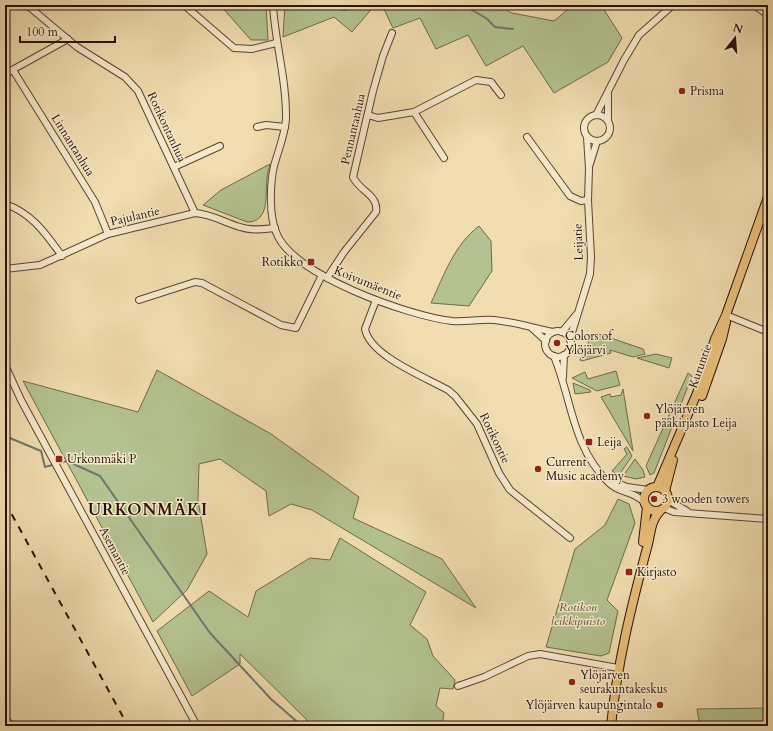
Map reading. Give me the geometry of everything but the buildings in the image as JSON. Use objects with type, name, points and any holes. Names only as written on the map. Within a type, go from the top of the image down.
[{"type":"main road","name":"Kuruntie","points":[[657,487],[697,394],[768,197]]},
{"type":"main road","name":"Kuruntie","points":[[665,491],[676,452],[712,371],[722,339],[726,315]]},
{"type":"main road","points":[[611,726],[618,668],[640,570],[652,524],[668,500],[665,491],[657,487],[648,490],[644,496],[646,505],[640,570]]},
{"type":"main road","points":[[646,505],[653,511],[662,510]]},
{"type":"street","name":"Rotikontanhua","points":[[27,5],[68,39],[120,74],[138,90],[195,213]]},
{"type":"street","points":[[184,5],[234,48],[252,49],[276,43]]},
{"type":"street","name":"Koivumäentie","points":[[273,5],[276,43],[286,99],[285,127],[274,167],[272,186],[275,228],[283,246],[325,277],[341,286],[408,311],[452,321],[492,320],[511,322],[553,332]]},
{"type":"street","name":"Leijatie","points":[[570,339],[590,274],[591,257],[588,200],[589,169],[587,137],[584,127],[585,121],[589,117],[596,115],[639,34],[673,5]]},
{"type":"street","points":[[754,5],[768,15]]},
{"type":"street","name":"Pennantanhua","points":[[325,277],[376,212],[377,205],[374,200],[355,182],[353,178],[383,56],[392,33]]},
{"type":"street","points":[[5,74],[68,39]]},
{"type":"street","name":"Linnantanhua","points":[[14,70],[95,202],[108,234]]},
{"type":"street","points":[[368,115],[378,118],[414,112],[476,80],[483,79],[491,82],[501,95]]},
{"type":"street","name":"Leijatie","points":[[589,169],[597,141],[602,140],[610,132],[608,121],[608,93]]},
{"type":"street","points":[[414,112],[444,158]]},
{"type":"street","points":[[596,115],[604,117],[608,121]]},
{"type":"street","points":[[257,127],[266,125],[285,127]]},
{"type":"street","points":[[527,137],[564,190],[576,199],[588,200]]},
{"type":"street","points":[[587,137],[597,141]]},
{"type":"street","points":[[174,167],[220,146]]},
{"type":"street","points":[[5,204],[18,209],[34,221],[62,256]]},
{"type":"street","name":"Pajulantie","points":[[5,269],[40,265],[108,234],[195,213],[209,215],[241,228],[252,230],[275,228]]},
{"type":"street","points":[[139,300],[195,282],[202,283],[281,325],[296,328],[325,277]]},
{"type":"street","name":"Rotikontie","points":[[376,300],[365,329],[369,341],[387,356],[448,390],[455,396],[477,424],[499,473],[510,490],[570,538]]},
{"type":"street","name":"Leijatie","points":[[562,332],[578,312]]},
{"type":"street","points":[[726,315],[768,332]]},
{"type":"street","name":"Koivumäentie","points":[[531,327],[546,341]]},
{"type":"street","points":[[554,356],[564,355],[570,350],[570,339],[562,332],[553,332],[546,341],[546,348],[554,356],[563,378],[570,414],[590,462],[602,477],[613,487],[635,494],[646,505]]},
{"type":"street","points":[[563,378],[564,355]]},
{"type":"street","name":"Asemantie","points":[[5,365],[21,400],[197,726]]},
{"type":"street","points":[[602,477],[627,487],[648,490]]},
{"type":"street","points":[[668,500],[681,509],[692,512]]},
{"type":"street","points":[[662,510],[768,519]]},
{"type":"street","points":[[458,686],[484,677],[528,656],[540,654],[618,668]]},
{"type":"green space","points":[[220,5],[266,5],[268,40],[251,40]]},
{"type":"green space","points":[[285,5],[375,5],[352,32],[334,17],[283,37]]},
{"type":"green space","points":[[382,5],[497,5],[512,13],[554,21],[573,5],[601,5],[622,38],[608,62],[554,93],[523,46],[486,66],[468,35],[436,49],[420,18],[393,28]]},
{"type":"green space","points":[[270,164],[267,177],[265,207],[260,218],[247,222],[203,205],[221,190]]},
{"type":"green space","points":[[479,226],[491,241],[492,271],[469,306],[431,303],[445,271],[456,251],[470,234]]},
{"type":"green space","points":[[596,333],[643,349],[645,354],[633,357],[610,350],[611,353],[582,361],[580,360],[592,335]]},
{"type":"green space","points":[[656,354],[672,358],[669,368],[637,358]]},
{"type":"green space","points":[[157,370],[271,434],[359,497],[353,518],[442,559],[476,608],[312,510],[291,504],[269,516],[266,491],[220,459],[199,464],[198,500],[207,554],[187,590],[153,622],[23,381],[138,412]]},
{"type":"green space","points":[[616,371],[620,385],[597,391],[572,378],[585,372],[588,379]]},
{"type":"green space","points":[[688,373],[692,376],[654,473],[650,475],[646,466]]},
{"type":"green space","points":[[573,383],[590,390],[591,392],[575,394]]},
{"type":"green space","points":[[623,389],[633,451],[601,397],[610,394],[611,397],[621,395]]},
{"type":"green space","points":[[627,447],[632,456],[619,475],[612,471],[627,454],[624,449]]},
{"type":"green space","points":[[635,459],[643,470],[645,477],[636,479],[623,476]]},
{"type":"green space","name":"Rotikon leikkipuisto","points":[[618,499],[629,504],[635,523],[607,600],[618,611],[609,653],[601,656],[546,647],[575,549],[605,525]]},
{"type":"green space","points":[[340,538],[426,592],[410,625],[427,639],[433,656],[455,680],[453,689],[440,688],[436,706],[444,713],[442,726],[303,726],[307,720],[240,654],[240,664],[192,696],[157,631],[209,591],[248,617],[256,591],[310,558],[330,560]]},
{"type":"green space","points":[[768,708],[768,726],[700,726],[697,709]]},
{"type":"green space","points":[[5,714],[18,726],[5,726]]},
{"type":"waterway","points":[[320,5],[345,10],[349,5]]},
{"type":"waterway","points":[[463,5],[486,18],[495,27],[513,29]]},
{"type":"waterway","points":[[5,436],[41,451],[45,467],[67,461],[100,476],[210,633],[271,699],[302,726]]},
{"type":"railway","points":[[5,502],[128,726]]},
{"type":"place","name":"Prisma","points":[[682,91]]},
{"type":"place","name":"Rotikko","points":[[311,262]]},
{"type":"place","name":"Colors of Ylöjärvi","points":[[557,343]]},
{"type":"place","name":"Ylöjärven pääkirjasto Leija","points":[[647,416]]},
{"type":"place","name":"Leija","points":[[589,442]]},
{"type":"place","name":"Urkonmäki P","points":[[59,459]]},
{"type":"place","name":"Current Music academy","points":[[538,469]]},
{"type":"place","name":"3 wooden towers","points":[[654,499]]},
{"type":"place","name":"Kirjasto","points":[[629,572]]},
{"type":"place","name":"Ylöjärven seurakuntakeskus","points":[[572,682]]},
{"type":"place","name":"Ylöjärven kaupungintalo","points":[[660,705]]},
{"type":"district","name":"URKONMÄKI","points":[[148,509]]}]
